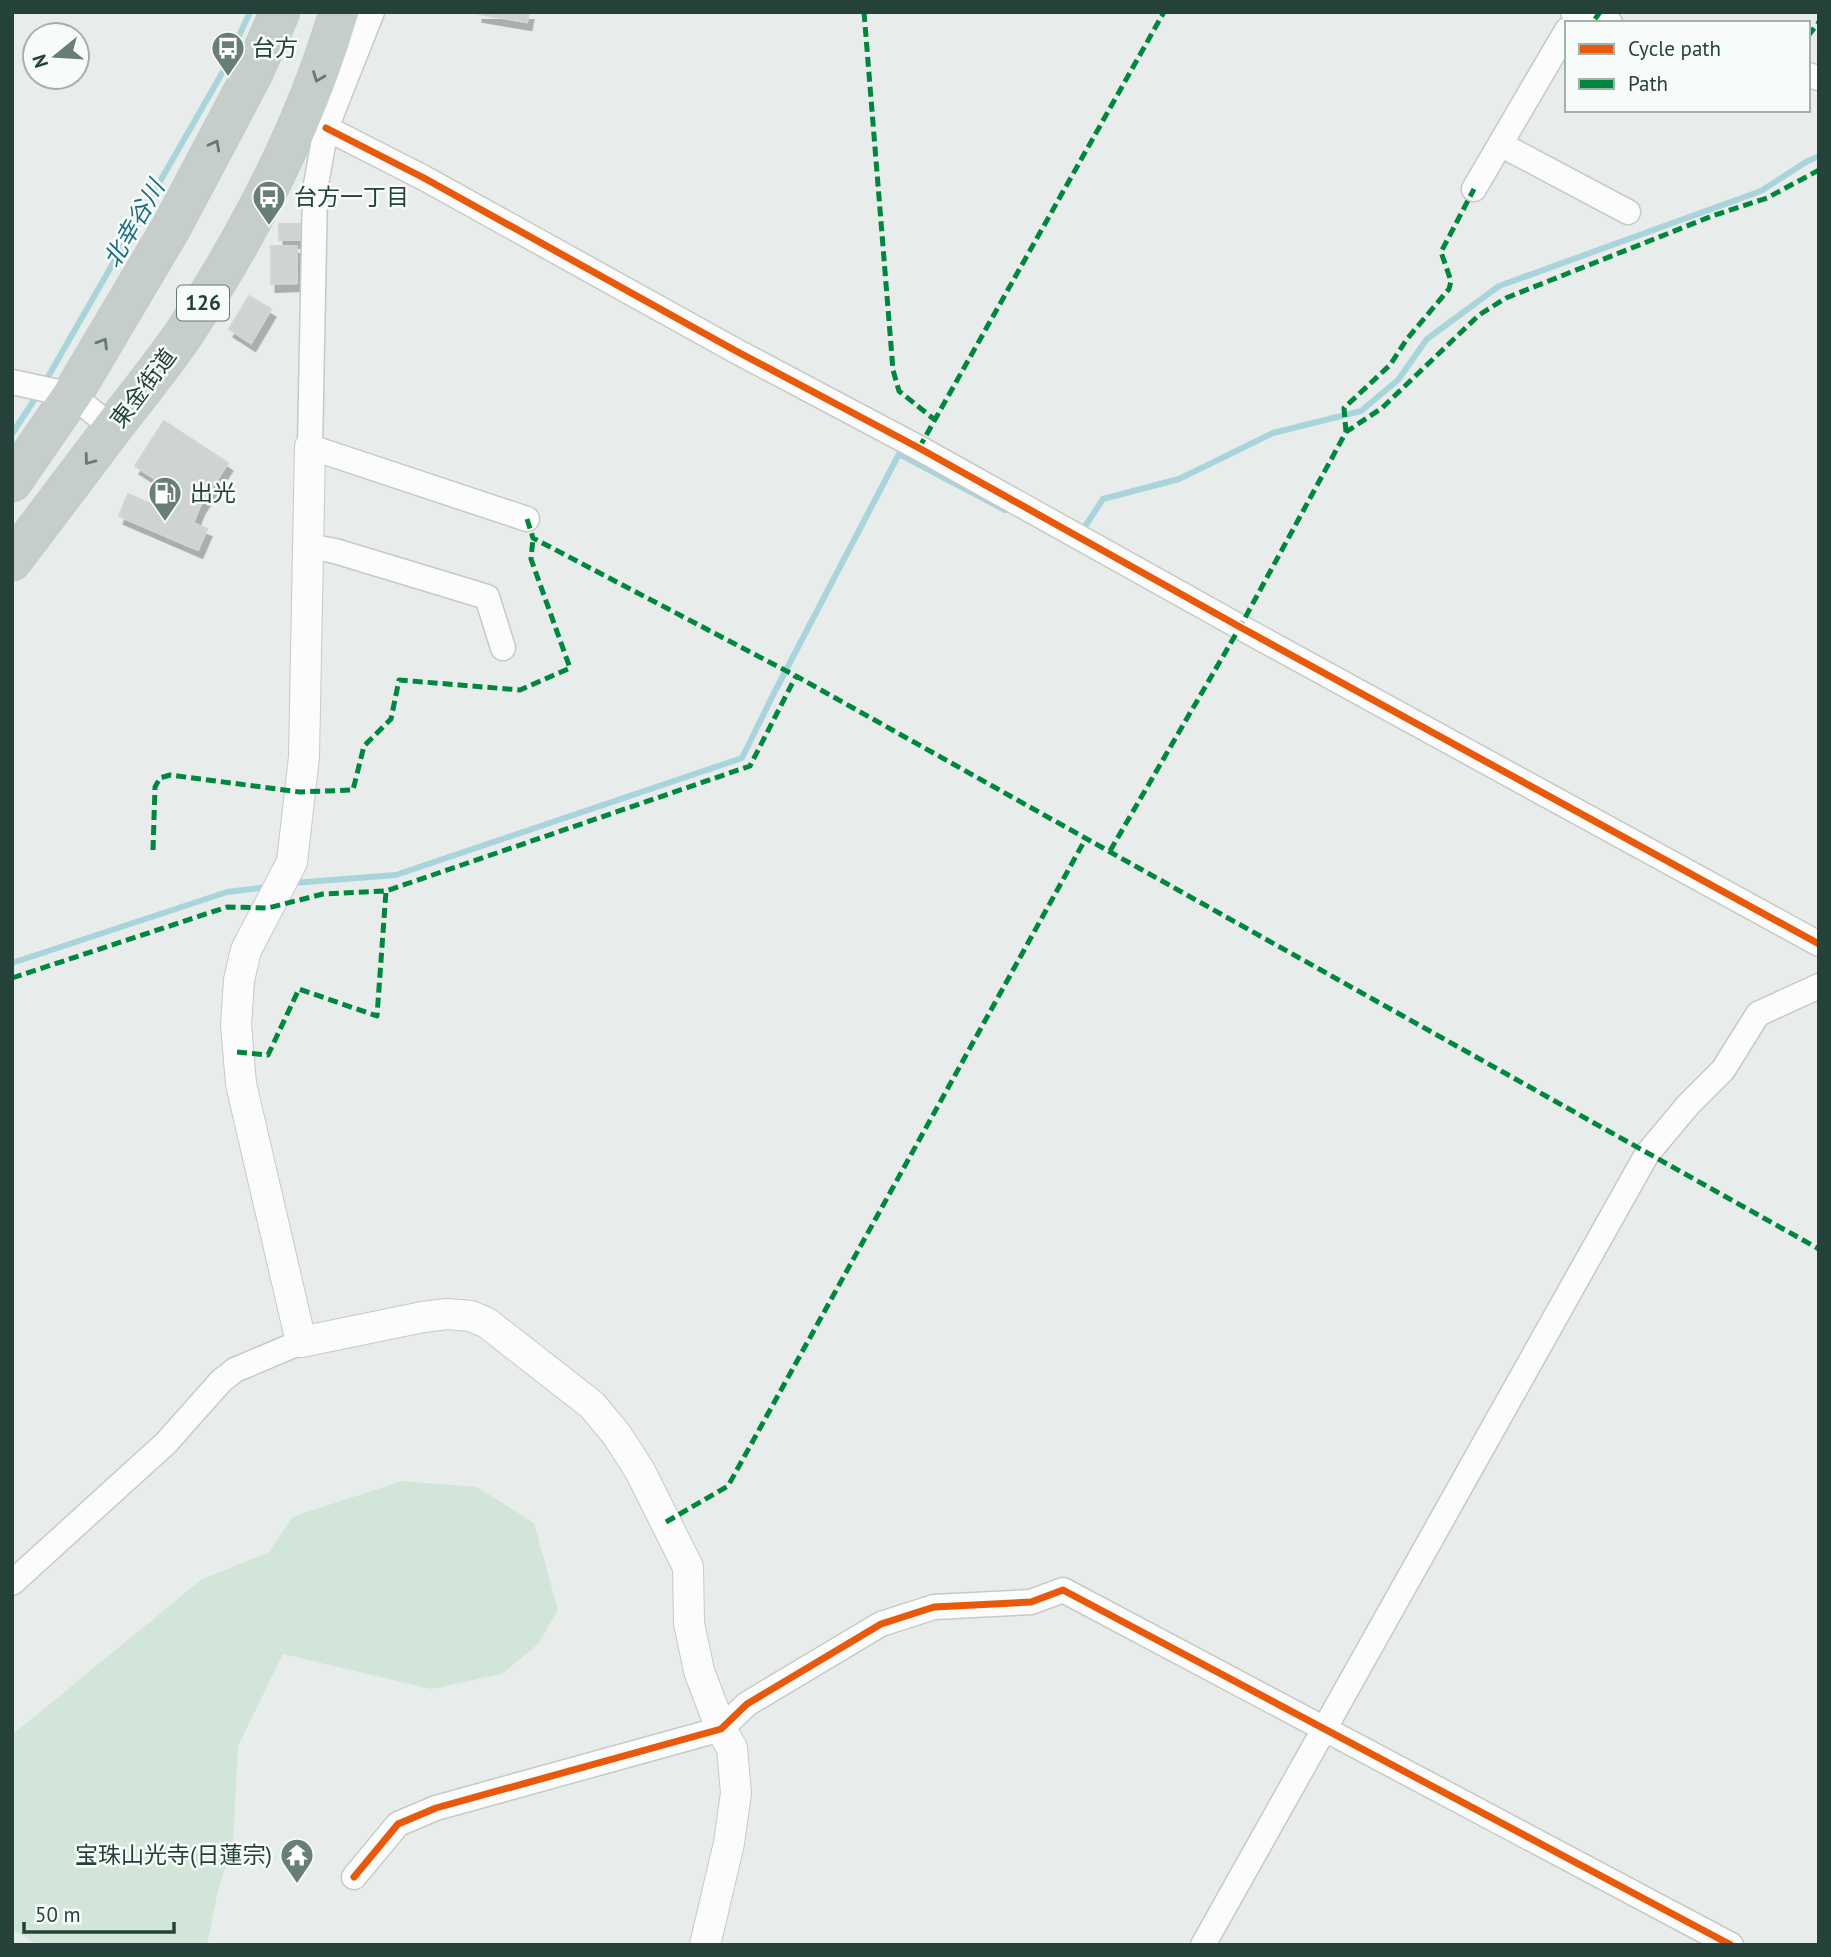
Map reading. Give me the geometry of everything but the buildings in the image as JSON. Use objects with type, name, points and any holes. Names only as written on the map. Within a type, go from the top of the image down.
[{"type":"highway","name":"126","points":[[12,482],[72,395],[172,226],[253,73],[280,12]]},
{"type":"highway","name":"東金街道","points":[[12,561],[153,376],[223,272],[253,220],[313,91],[339,12]]},
{"type":"street","points":[[301,1342],[241,1084],[236,1001],[246,950],[292,862],[304,757],[315,190],[326,128],[372,12]]},
{"type":"street","points":[[1575,13],[1603,21]]},
{"type":"street","points":[[1474,189],[1565,33]]},
{"type":"street","points":[[326,128],[424,178],[736,351],[919,447],[1240,627],[1819,944]]},
{"type":"street","points":[[1500,144],[1629,212]]},
{"type":"street","points":[[273,177],[315,190]]},
{"type":"street","points":[[12,382],[72,395],[113,428]]},
{"type":"street","points":[[310,447],[527,519]]},
{"type":"street","points":[[308,546],[335,551],[487,597],[503,648]]},
{"type":"street","points":[[1203,1945],[1647,1154],[1688,1105],[1723,1070],[1758,1014],[1819,986]]},
{"type":"street","points":[[12,1583],[166,1443],[221,1381],[235,1370],[301,1342],[423,1317],[447,1314],[471,1316],[487,1323],[592,1405],[617,1435],[640,1471],[688,1567],[689,1623],[703,1682],[732,1748],[736,1793],[729,1843],[705,1945]]},
{"type":"street","points":[[354,1877],[398,1824],[436,1808],[722,1729],[747,1704],[881,1624],[934,1607],[1031,1602],[1063,1590],[1731,1945]]},
{"type":"green space","points":[[402,1481],[477,1487],[534,1523],[558,1610],[538,1644],[502,1674],[431,1689],[283,1654],[238,1746],[233,1846],[219,1886],[207,1945],[37,1945],[12,1929],[12,1735],[202,1579],[269,1552],[292,1517]]},
{"type":"waterway","name":"北幸谷川","points":[[45,382],[221,75],[250,12]]},
{"type":"waterway","points":[[1082,531],[1103,499],[1179,479],[1273,433],[1361,411],[1398,380],[1427,339],[1499,286],[1761,191],[1819,156]]},
{"type":"waterway","name":"北幸谷川","points":[[12,434],[38,394]]},
{"type":"waterway","points":[[293,883],[396,875],[742,758],[899,454],[1005,510]]},
{"type":"waterway","points":[[12,963],[227,892],[268,887]]},
{"type":"marked path","points":[[864,12],[893,370],[899,391],[935,420]]},
{"type":"marked path","points":[[919,448],[1164,12]]},
{"type":"marked path","points":[[1595,19],[1600,12]]},
{"type":"marked path","points":[[1810,33],[1819,22]]},
{"type":"marked path","points":[[1110,851],[1240,627],[1346,432],[1382,408],[1479,315],[1506,298],[1712,216],[1767,198],[1819,170]]},
{"type":"marked path","points":[[1346,432],[1344,408],[1390,365],[1407,339],[1449,289],[1451,281],[1441,252],[1474,189]]},
{"type":"marked path","points":[[527,519],[533,538],[796,676],[1819,1249]]},
{"type":"marked path","points":[[153,850],[155,787],[160,778],[170,775],[300,792],[353,790],[364,746],[391,719],[399,680],[520,690],[570,668],[531,559],[533,538]]},
{"type":"marked path","points":[[12,978],[227,907],[268,908],[323,894],[386,891],[750,766],[796,676]]},
{"type":"marked path","points":[[666,1522],[728,1486],[1086,838]]},
{"type":"marked path","points":[[237,1052],[268,1055],[299,989],[377,1016],[386,891]]},
{"type":"cycle path","points":[[326,128],[424,178],[736,351],[919,448],[1819,944]]},
{"type":"cycle path","points":[[354,1877],[398,1824],[436,1808],[721,1729],[747,1704],[881,1624],[934,1607],[1031,1602],[1063,1590],[1731,1945]]},
{"type":"place","name":"台方","points":[[228,78]]},
{"type":"place","name":"台方一丁目","points":[[269,227]]},
{"type":"place","name":"出光","points":[[165,523]]},
{"type":"place","name":"宝珠山光寺(日蓮宗)","points":[[297,1885]]}]
